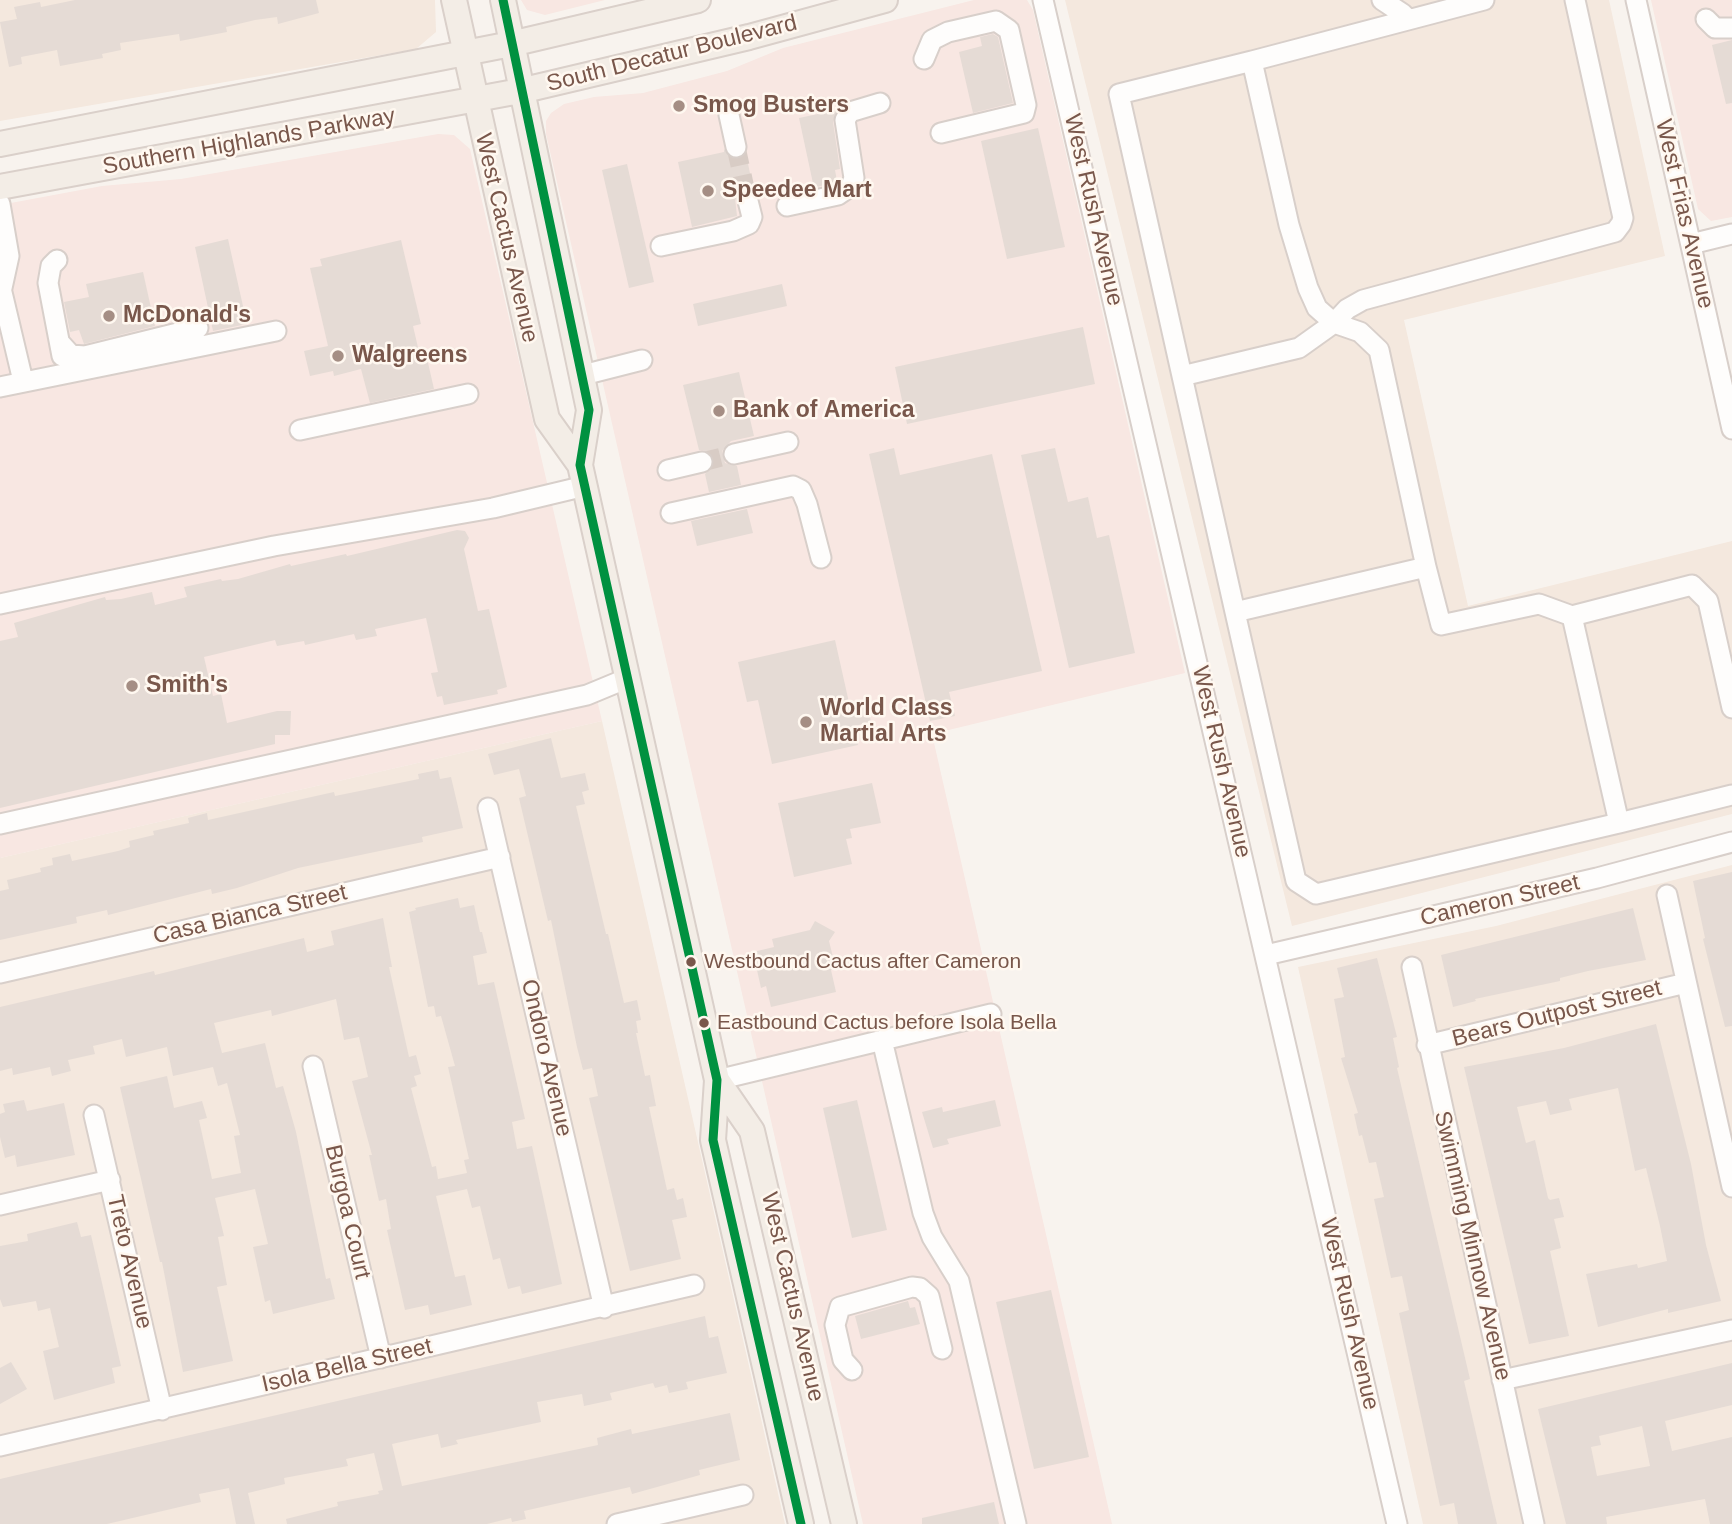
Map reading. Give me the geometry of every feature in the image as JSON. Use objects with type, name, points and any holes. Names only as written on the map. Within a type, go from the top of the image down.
[{"type":"main road","name":"West Cactus Avenue","points":[[454,0],[488,48],[498,95],[583,374],[589,411],[583,476],[717,1080],[713,1140],[800,1524]]},
{"type":"main road","name":"West Cactus Avenue","points":[[503,0],[488,48],[498,95],[547,419],[583,476]]},
{"type":"main road","name":"South Decatur Boulevard","points":[[488,48],[698,0]]},
{"type":"main road","name":"South Decatur Boulevard","points":[[498,95],[749,37],[885,0]]},
{"type":"main road","name":"Southern Highlands Parkway","points":[[0,144],[488,48]]},
{"type":"main road","name":"Southern Highlands Parkway","points":[[0,187],[498,95]]},
{"type":"main road","name":"West Cactus Avenue","points":[[717,1080],[752,1131],[844,1524]]},
{"type":"street","name":"West Rush Avenue","points":[[1043,0],[1397,1524]]},
{"type":"street","points":[[1382,0],[1404,12]]},
{"type":"street","points":[[1484,0],[1404,12],[1252,61],[1119,94],[1296,881],[1316,894],[1732,795]]},
{"type":"street","points":[[1182,376],[1299,348],[1334,323],[1347,309],[1363,300],[1615,232],[1623,218],[1576,0]]},
{"type":"street","name":"West Frias Avenue","points":[[1636,0],[1732,429]]},
{"type":"street","points":[[1706,19],[1715,28],[1732,28]]},
{"type":"street","points":[[924,59],[932,40],[948,32],[996,21],[1009,30],[1026,105],[1024,113],[941,133]]},
{"type":"street","points":[[1252,61],[1289,225],[1308,288],[1317,307],[1334,323],[1360,332],[1379,350],[1441,625],[1539,604],[1572,616],[1692,585],[1708,601],[1732,708]]},
{"type":"street","points":[[787,206],[838,195],[851,186],[854,178],[845,120],[850,112],[880,103]]},
{"type":"street","points":[[729,115],[736,147]]},
{"type":"street","points":[[662,246],[733,231],[749,224],[751,217],[747,193]]},
{"type":"street","points":[[0,204],[9,256],[1,286],[23,381]]},
{"type":"street","points":[[1691,244],[1732,234]]},
{"type":"street","points":[[57,260],[51,266],[48,283],[61,344],[64,373]]},
{"type":"street","points":[[61,344],[71,355],[85,356],[198,328]]},
{"type":"street","points":[[0,387],[276,331]]},
{"type":"street","points":[[583,374],[642,360]]},
{"type":"street","points":[[300,430],[468,394]]},
{"type":"street","points":[[734,454],[788,442]]},
{"type":"street","points":[[667,470],[702,462]]},
{"type":"street","points":[[0,604],[274,546],[493,508],[583,476]]},
{"type":"street","points":[[671,513],[793,486],[801,490],[807,504],[821,558]]},
{"type":"street","points":[[1235,612],[1426,567]]},
{"type":"street","points":[[1572,616],[1619,823]]},
{"type":"street","points":[[0,824],[587,695],[628,678]]},
{"type":"street","name":"Ondoro Avenue","points":[[488,808],[604,1308]]},
{"type":"street","name":"Cameron Street","points":[[1266,955],[1597,878],[1732,842]]},
{"type":"street","name":"Casa Bianca Street","points":[[0,973],[500,857]]},
{"type":"street","points":[[1667,895],[1732,1187]]},
{"type":"street","name":"Swimming Minnow Avenue","points":[[1412,967],[1534,1524]]},
{"type":"street","name":"Bears Outpost Street","points":[[1427,1045],[1686,983]]},
{"type":"street","points":[[717,1080],[991,1014]]},
{"type":"street","points":[[882,1040],[923,1213],[932,1237],[960,1281],[1016,1524]]},
{"type":"street","name":"Burgoa Court","points":[[313,1066],[380,1358]]},
{"type":"street","name":"Treto Avenue","points":[[94,1115],[162,1410]]},
{"type":"street","points":[[0,1205],[110,1180]]},
{"type":"street","name":"Isola Bella Street","points":[[0,1446],[694,1285]]},
{"type":"street","points":[[852,1370],[843,1360],[835,1325],[835,1314],[840,1307],[912,1287],[920,1288],[929,1296],[942,1349]]},
{"type":"street","points":[[1502,1380],[1732,1330]]},
{"type":"street","points":[[617,1524],[665,1519],[743,1495]]},
{"type":"shaded area","points":[[0,0],[435,0],[436,32],[416,49],[0,121]]},
{"type":"shaded area","points":[[521,0],[605,0],[545,15],[527,10]]},
{"type":"shaded area","points":[[974,0],[1027,0],[1033,10],[1185,673],[932,734],[1112,1524],[863,1524],[546,134],[546,121],[551,113],[564,104],[594,97],[643,93],[727,71],[783,48]]},
{"type":"shaded area","points":[[1065,0],[1609,0],[1665,256],[1404,320],[1468,606],[1732,541],[1732,814],[1292,926]]},
{"type":"shaded area","points":[[1651,0],[1732,0],[1732,217],[1711,221],[1698,209]]},
{"type":"shaded area","points":[[438,134],[454,135],[470,149],[602,721],[0,858],[0,205],[102,186],[181,179]]},
{"type":"shaded area","points":[[602,721],[785,1524],[0,1524],[0,858]]},
{"type":"shaded area","points":[[1732,865],[1732,1524],[1423,1524],[1298,967],[1496,926]]},
{"type":"building","points":[[75,0],[316,0],[319,13],[278,24],[277,17],[255,20],[226,27],[227,32],[180,41],[179,34],[120,43],[121,50],[102,54],[103,58],[60,66],[57,50],[21,57],[22,64],[9,67],[0,22],[17,19],[14,7],[40,2],[41,7]]},
{"type":"building","points":[[993,34],[998,37],[1013,103],[973,113],[959,52],[982,46],[980,37]]},
{"type":"building","points":[[1732,40],[1732,103],[1726,104],[1712,45]]},
{"type":"building","points":[[837,110],[833,122],[840,169],[835,170],[837,181],[814,188],[799,118]]},
{"type":"building","points":[[1038,128],[1065,247],[1007,259],[981,141]]},
{"type":"building","points":[[724,149],[733,159],[746,154],[752,183],[742,181],[734,189],[737,216],[692,227],[678,162],[724,152]]},
{"type":"building","points":[[627,164],[654,282],[629,288],[602,170]]},
{"type":"building","points":[[228,239],[247,324],[213,331],[195,247]]},
{"type":"building","points":[[401,240],[421,324],[413,326],[420,356],[426,354],[434,389],[370,403],[361,369],[334,376],[333,371],[310,376],[304,351],[328,346],[310,268],[322,266],[320,259]]},
{"type":"building","name":"McDonald's","points":[[143,272],[155,326],[84,344],[79,330],[70,332],[64,302],[89,297],[86,284]]},
{"type":"building","points":[[782,284],[787,306],[698,326],[693,304]]},
{"type":"building","points":[[1083,327],[1095,384],[907,424],[895,367]]},
{"type":"building","name":"Bank of America","points":[[739,372],[754,436],[731,441],[722,451],[725,463],[737,466],[741,485],[709,492],[705,474],[713,466],[714,459],[706,451],[699,450],[683,385]]},
{"type":"building","points":[[894,448],[900,475],[992,454],[1042,671],[949,692],[955,716],[930,721],[869,454]]},
{"type":"building","points":[[1055,448],[1068,502],[1088,497],[1097,538],[1109,535],[1135,653],[1069,668],[1021,455]]},
{"type":"building","points":[[747,509],[753,533],[697,546],[691,521]]},
{"type":"building","points":[[457,530],[465,531],[469,538],[464,549],[478,611],[489,609],[507,687],[497,690],[498,694],[444,705],[442,696],[437,697],[431,673],[438,672],[426,618],[375,629],[377,636],[356,640],[354,634],[305,645],[304,641],[277,646],[275,640],[204,657],[213,696],[221,694],[227,723],[277,711],[291,711],[290,735],[275,735],[275,744],[0,808],[0,641],[18,637],[14,623],[105,597],[106,600],[121,599],[152,592],[155,605],[187,597],[184,587],[221,579],[238,579],[290,564],[291,566],[346,554],[347,556]]},
{"type":"building","points":[[835,640],[850,707],[867,703],[871,722],[854,726],[858,745],[772,764],[758,700],[747,702],[738,662]]},
{"type":"building","points":[[551,738],[561,778],[585,773],[589,790],[582,792],[585,804],[576,806],[624,1003],[637,1000],[641,1020],[636,1021],[636,1033],[645,1076],[650,1075],[656,1106],[649,1107],[667,1190],[674,1188],[677,1200],[683,1198],[687,1217],[672,1220],[681,1259],[630,1271],[589,1098],[598,1096],[592,1068],[583,1070],[577,1047],[551,920],[548,921],[519,798],[526,796],[519,769],[494,775],[488,754]]},
{"type":"building","points":[[438,770],[440,779],[451,777],[463,828],[422,837],[423,842],[298,868],[237,888],[212,894],[211,889],[108,915],[107,910],[76,917],[77,923],[0,940],[0,891],[9,889],[7,880],[41,872],[40,868],[53,865],[52,858],[70,854],[72,861],[118,851],[130,847],[129,841],[154,835],[153,831],[189,823],[188,818],[207,813],[208,820],[334,792],[335,796],[419,779],[418,774]]},
{"type":"building","points":[[872,783],[881,823],[850,829],[852,838],[846,839],[852,864],[794,877],[778,803]]},
{"type":"building","points":[[1732,872],[1732,1026],[1725,1027],[1703,939],[1705,938],[1693,881]]},
{"type":"building","points":[[458,898],[460,908],[474,905],[482,932],[487,953],[473,956],[478,985],[494,982],[525,1119],[512,1122],[517,1149],[532,1146],[562,1284],[522,1294],[520,1286],[508,1289],[500,1258],[493,1260],[480,1206],[472,1208],[467,1189],[436,1196],[455,1277],[465,1275],[472,1305],[430,1315],[428,1305],[405,1310],[387,1230],[391,1229],[386,1199],[379,1201],[369,1155],[372,1155],[352,1081],[368,1077],[359,1037],[344,1040],[336,999],[272,1016],[271,1010],[214,1023],[222,1053],[265,1043],[276,1088],[283,1086],[296,1132],[326,1279],[330,1278],[335,1299],[273,1314],[270,1300],[265,1302],[253,1247],[268,1244],[255,1189],[215,1198],[224,1236],[218,1237],[227,1285],[217,1287],[233,1361],[183,1372],[162,1262],[120,1087],[167,1076],[174,1108],[202,1101],[207,1118],[199,1120],[212,1179],[241,1173],[234,1136],[240,1135],[227,1083],[218,1086],[213,1067],[173,1076],[167,1047],[126,1057],[122,1039],[93,1046],[95,1054],[68,1060],[71,1071],[52,1076],[50,1067],[13,1075],[12,1068],[0,1071],[0,1007],[154,971],[155,975],[304,938],[307,952],[334,945],[331,931],[383,918],[392,967],[389,967],[409,1057],[416,1055],[421,1074],[414,1076],[417,1086],[411,1088],[432,1167],[436,1166],[438,1179],[467,1173],[464,1160],[469,1159],[448,1067],[455,1066],[441,1016],[436,1017],[434,1006],[428,1007],[409,912],[416,910],[415,908]]},
{"type":"building","points":[[1633,908],[1646,960],[1588,971],[1560,978],[1560,981],[1475,999],[1476,1001],[1453,1007],[1441,955]]},
{"type":"building","points":[[815,921],[835,932],[829,941],[836,969],[831,970],[836,992],[771,1007],[766,986],[761,988],[753,952],[774,947],[772,939],[810,930]]},
{"type":"building","points":[[1377,958],[1397,1037],[1393,1038],[1399,1067],[1397,1068],[1470,1379],[1464,1381],[1497,1524],[1458,1524],[1454,1503],[1440,1506],[1399,1313],[1409,1310],[1402,1276],[1391,1278],[1374,1199],[1384,1197],[1376,1162],[1369,1163],[1362,1135],[1359,1136],[1354,1114],[1358,1113],[1341,1058],[1345,1057],[1334,999],[1344,997],[1337,968]]},
{"type":"building","points":[[1656,1024],[1721,1301],[1668,1313],[1668,1309],[1598,1327],[1586,1274],[1637,1264],[1638,1268],[1667,1261],[1646,1168],[1635,1171],[1618,1088],[1569,1099],[1572,1110],[1550,1115],[1546,1101],[1517,1107],[1526,1143],[1535,1140],[1548,1198],[1559,1198],[1564,1217],[1554,1219],[1561,1248],[1550,1251],[1569,1336],[1529,1344],[1464,1067],[1564,1048]]},
{"type":"building","points":[[24,1100],[27,1111],[64,1103],[75,1155],[17,1167],[15,1155],[5,1158],[0,1137],[0,1114],[5,1112],[3,1104]]},
{"type":"building","points":[[857,1100],[887,1230],[852,1238],[823,1108]]},
{"type":"building","points":[[995,1100],[1001,1126],[947,1139],[949,1144],[933,1148],[922,1112],[942,1107],[943,1112]]},
{"type":"building","points":[[77,1222],[81,1237],[91,1235],[121,1366],[112,1368],[115,1383],[54,1400],[43,1351],[59,1347],[50,1308],[38,1311],[36,1301],[3,1307],[0,1299],[0,1246],[28,1241],[27,1234]]},
{"type":"building","points":[[1051,1290],[1089,1457],[1034,1469],[996,1302]]},
{"type":"building","points":[[908,1301],[910,1308],[915,1307],[920,1324],[861,1339],[855,1316]]},
{"type":"building","points":[[705,1316],[709,1338],[718,1336],[727,1373],[686,1382],[688,1389],[669,1393],[667,1385],[655,1388],[653,1383],[610,1393],[612,1400],[584,1406],[582,1394],[537,1402],[541,1422],[456,1440],[458,1444],[441,1448],[438,1434],[392,1444],[402,1486],[598,1445],[597,1438],[631,1429],[632,1434],[730,1413],[740,1460],[699,1470],[700,1475],[632,1494],[630,1487],[524,1511],[526,1519],[512,1522],[511,1518],[487,1524],[287,1524],[286,1519],[338,1506],[337,1502],[379,1494],[378,1491],[383,1490],[374,1453],[346,1459],[348,1466],[284,1478],[285,1484],[248,1493],[255,1524],[236,1524],[229,1488],[199,1494],[201,1502],[107,1524],[0,1524],[0,1479]]},
{"type":"building","points":[[11,1362],[27,1389],[0,1404],[0,1368]]},
{"type":"building","points":[[1732,1363],[1732,1405],[1665,1421],[1672,1451],[1732,1437],[1732,1524],[1710,1524],[1705,1499],[1606,1517],[1607,1524],[1566,1524],[1538,1409]],"holes":[[[1642,1426],[1650,1466],[1597,1476],[1591,1447],[1601,1445],[1599,1436]]]},
{"type":"building","points":[[994,1502],[999,1524],[922,1524],[922,1518]]},
{"type":"tunnel","points":[[736,147],[746,193]]},
{"type":"tunnel","points":[[702,462],[734,454]]},
{"type":"transit line","points":[[503,0],[589,410],[580,465],[717,1080],[713,1140],[801,1524]]},
{"type":"place","name":"Smog Busters","points":[[679,106]]},
{"type":"place","name":"Speedee Mart","points":[[708,191]]},
{"type":"place","name":"McDonald's","points":[[109,316]]},
{"type":"place","name":"Walgreens","points":[[338,356]]},
{"type":"place","name":"Bank of America","points":[[719,411]]},
{"type":"place","name":"Smith's","points":[[132,686]]},
{"type":"place","name":"World Class Martial Arts","points":[[806,722]]},
{"type":"place","name":"Westbound Cactus after Cameron","points":[[691,962]]},
{"type":"place","name":"Eastbound Cactus before Isola Bella","points":[[704,1023]]}]
